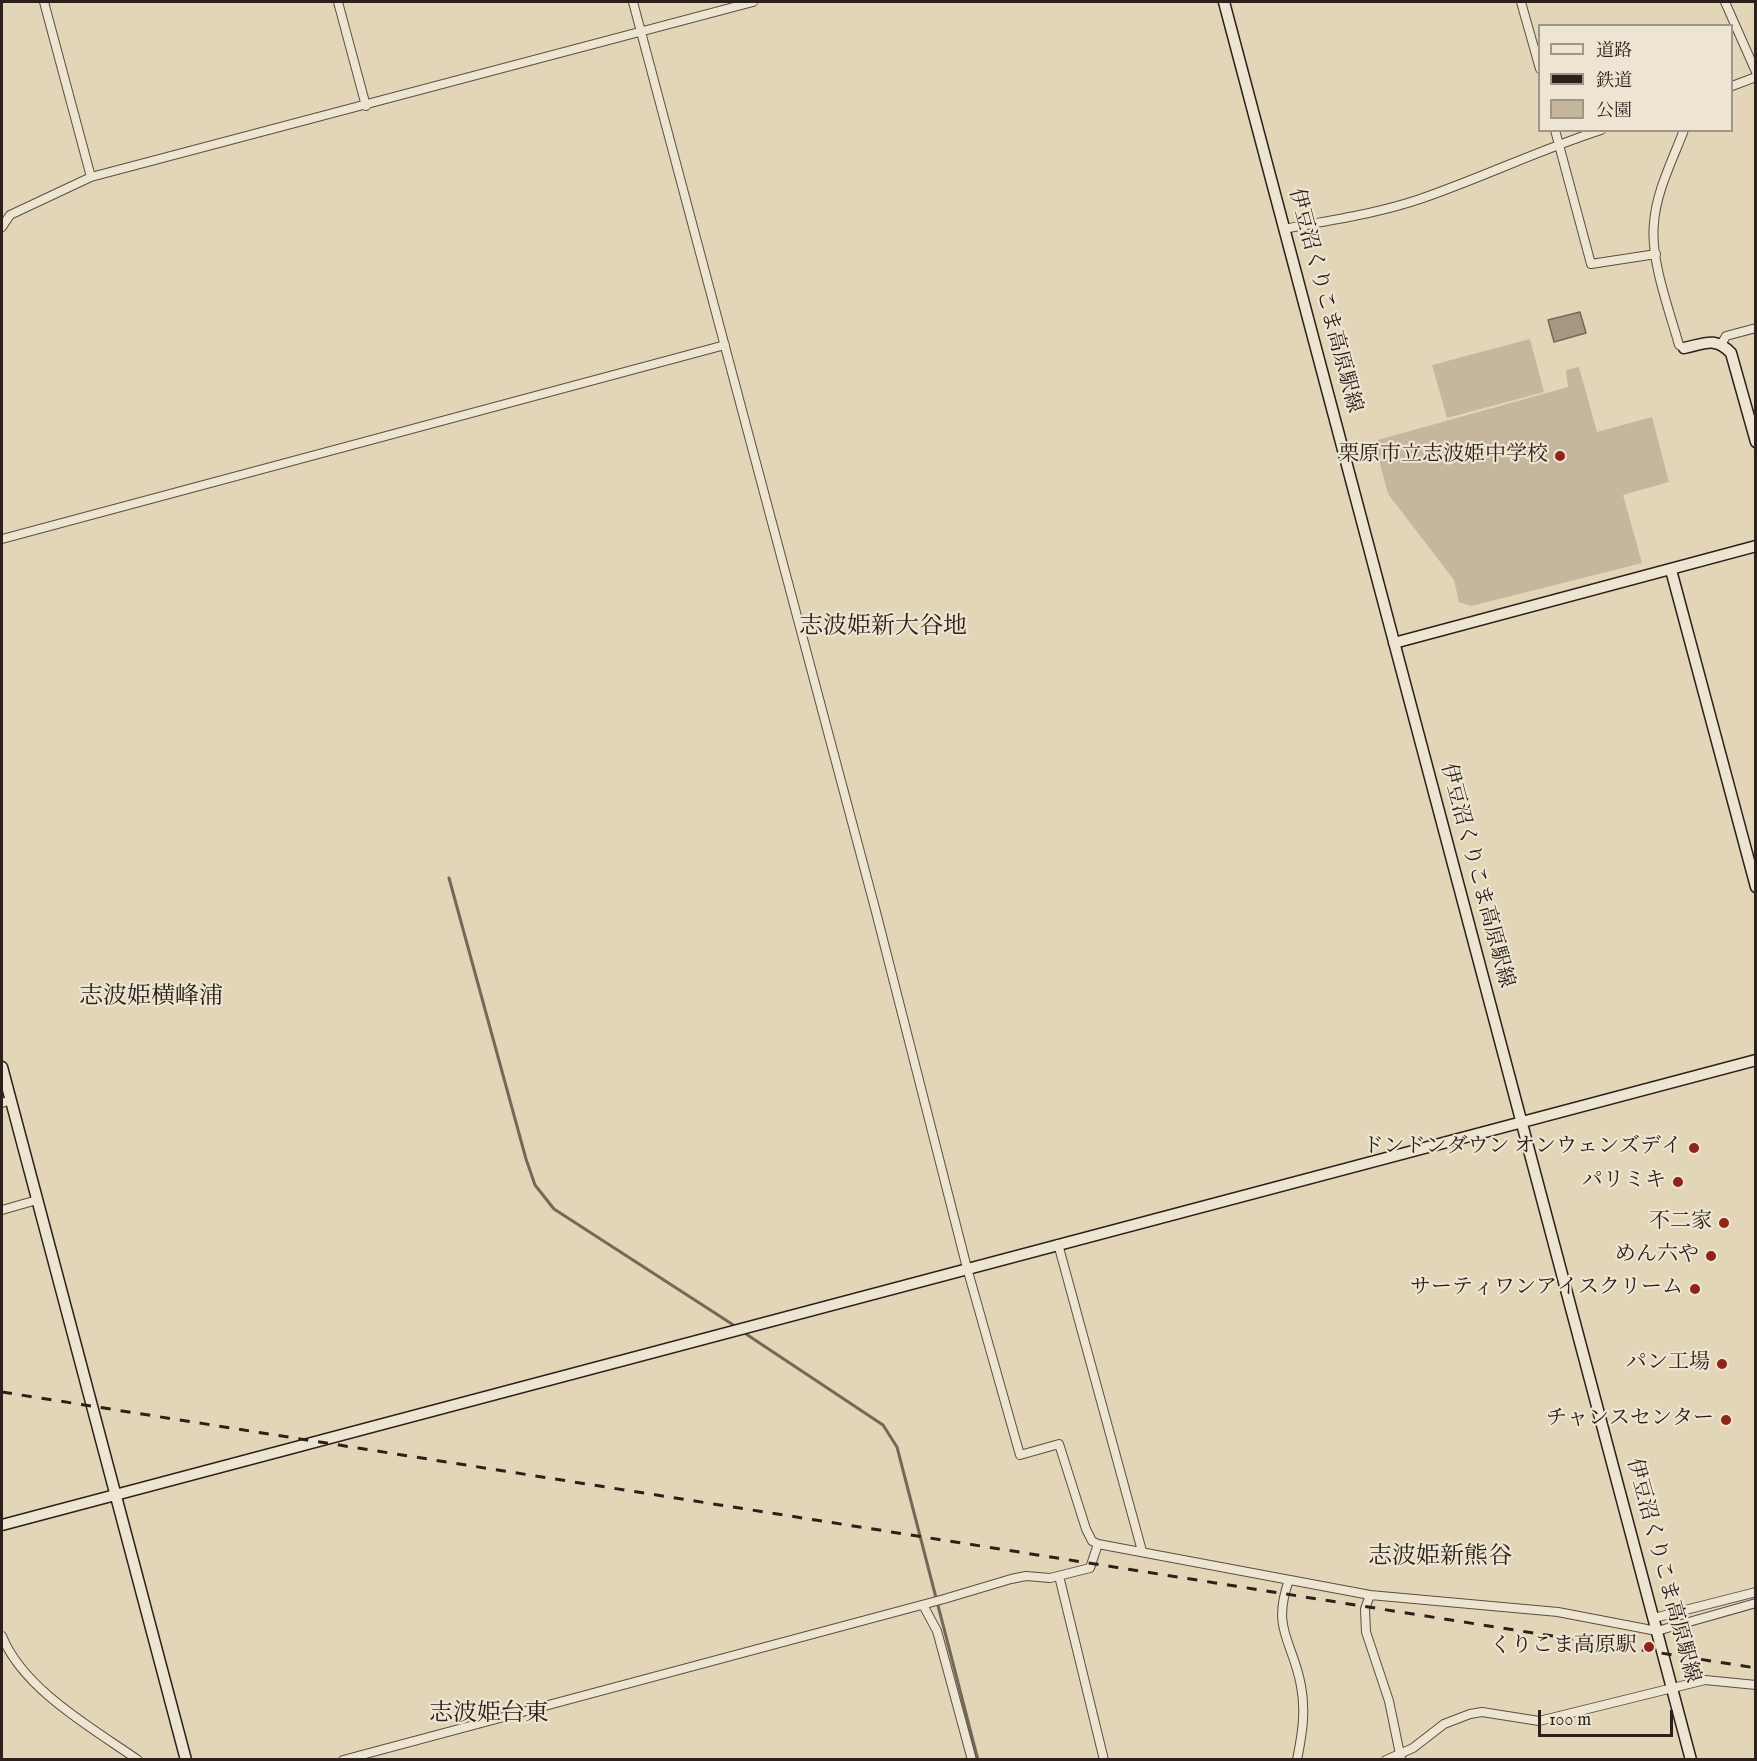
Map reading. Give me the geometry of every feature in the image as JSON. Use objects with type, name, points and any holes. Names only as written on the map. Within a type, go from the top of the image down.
[{"type":"street","points":[[44,2],[92,177]]},
{"type":"street","points":[[338,2],[366,106]]},
{"type":"street","points":[[633,2],[870,889],[967,1268],[1020,1455],[1059,1444],[1086,1529],[1092,1541],[1098,1544],[1370,1595],[1558,1612],[1658,1631],[1755,1603]]},
{"type":"street","points":[[2,227],[10,214],[92,177],[753,2]]},
{"type":"street","name":"伊豆沼くりこま高原駅線","points":[[1224,2],[1691,1760]]},
{"type":"street","points":[[1521,2],[1538,65]]},
{"type":"street","points":[[1725,2],[1755,72]]},
{"type":"street","points":[[1733,85],[1755,77]]},
{"type":"street","points":[[1556,132],[1591,264],[1656,254]]},
{"type":"street","points":[[1284,229],[1384,209],[1420,199],[1595,132]]},
{"type":"street","points":[[1683,132],[1654,220],[1656,254],[1679,345],[1684,348],[1712,342],[1722,343],[1731,353],[1755,442]]},
{"type":"street","points":[[1722,343],[1726,336],[1755,328]]},
{"type":"street","points":[[2,539],[725,345]]},
{"type":"street","points":[[1394,643],[1755,546]]},
{"type":"street","points":[[1671,570],[1755,887]]},
{"type":"street","points":[[2,1525],[1755,1059]]},
{"type":"street","points":[[2,1067],[6,1101],[37,1200],[186,1760]]},
{"type":"street","points":[[2,1210],[37,1200]]},
{"type":"street","points":[[1058,1244],[1142,1551]]},
{"type":"street","points":[[343,1760],[926,1604],[1011,1579],[1059,1576],[1090,1568],[1098,1544]]},
{"type":"street","points":[[1059,1576],[1104,1760]]},
{"type":"street","points":[[1289,1580],[1281,1615],[1301,1683],[1304,1704],[1297,1760]]},
{"type":"street","points":[[1654,1617],[1755,1592]]},
{"type":"street","points":[[1370,1595],[1365,1609],[1366,1632],[1389,1701],[1401,1757]]},
{"type":"street","points":[[1727,1599],[1740,1608]]},
{"type":"street","points":[[926,1604],[937,1631],[972,1760]]},
{"type":"street","points":[[2,1636],[4,1653],[24,1674],[138,1760]]},
{"type":"street","points":[[1386,1760],[1401,1757],[1444,1724],[1470,1714],[1482,1712],[1539,1721],[1705,1680],[1755,1685]]},
{"type":"green space","points":[[1530,339],[1544,392],[1447,418],[1432,365]]},
{"type":"green space","points":[[1579,367],[1597,432],[1652,417],[1669,482],[1623,495],[1642,563],[1471,606],[1459,602],[1454,580],[1388,494],[1374,441],[1568,387],[1566,370]]},
{"type":"shaded area","points":[[1580,312],[1586,333],[1554,342],[1548,320]]},
{"type":"waterway","points":[[449,878],[535,1185],[554,1209],[735,1326]]},
{"type":"waterway","points":[[743,1332],[883,1425],[897,1447],[978,1760]]},
{"type":"railway","points":[[2,1392],[1756,1668]]},
{"type":"place","name":"栗原市立志波姫中学校","points":[[1560,456]]},
{"type":"place","name":"ドンドンダウン オンウェンズデイ","points":[[1694,1148]]},
{"type":"place","name":"パリミキ","points":[[1678,1182]]},
{"type":"place","name":"不二家","points":[[1724,1223]]},
{"type":"place","name":"めん六や","points":[[1711,1256]]},
{"type":"place","name":"サーティワンアイスクリーム","points":[[1695,1289]]},
{"type":"place","name":"パン工場","points":[[1722,1364]]},
{"type":"place","name":"チャンスセンター","points":[[1726,1420]]},
{"type":"place","name":"くりこま高原駅","points":[[1649,1647]]},
{"type":"district","name":"志波姫新大谷地","points":[[883,628]]},
{"type":"district","name":"志波姫横峰浦","points":[[151,998]]},
{"type":"district","name":"志波姫新熊谷","points":[[1440,1558]]},
{"type":"district","name":"志波姫台東","points":[[489,1715]]}]
